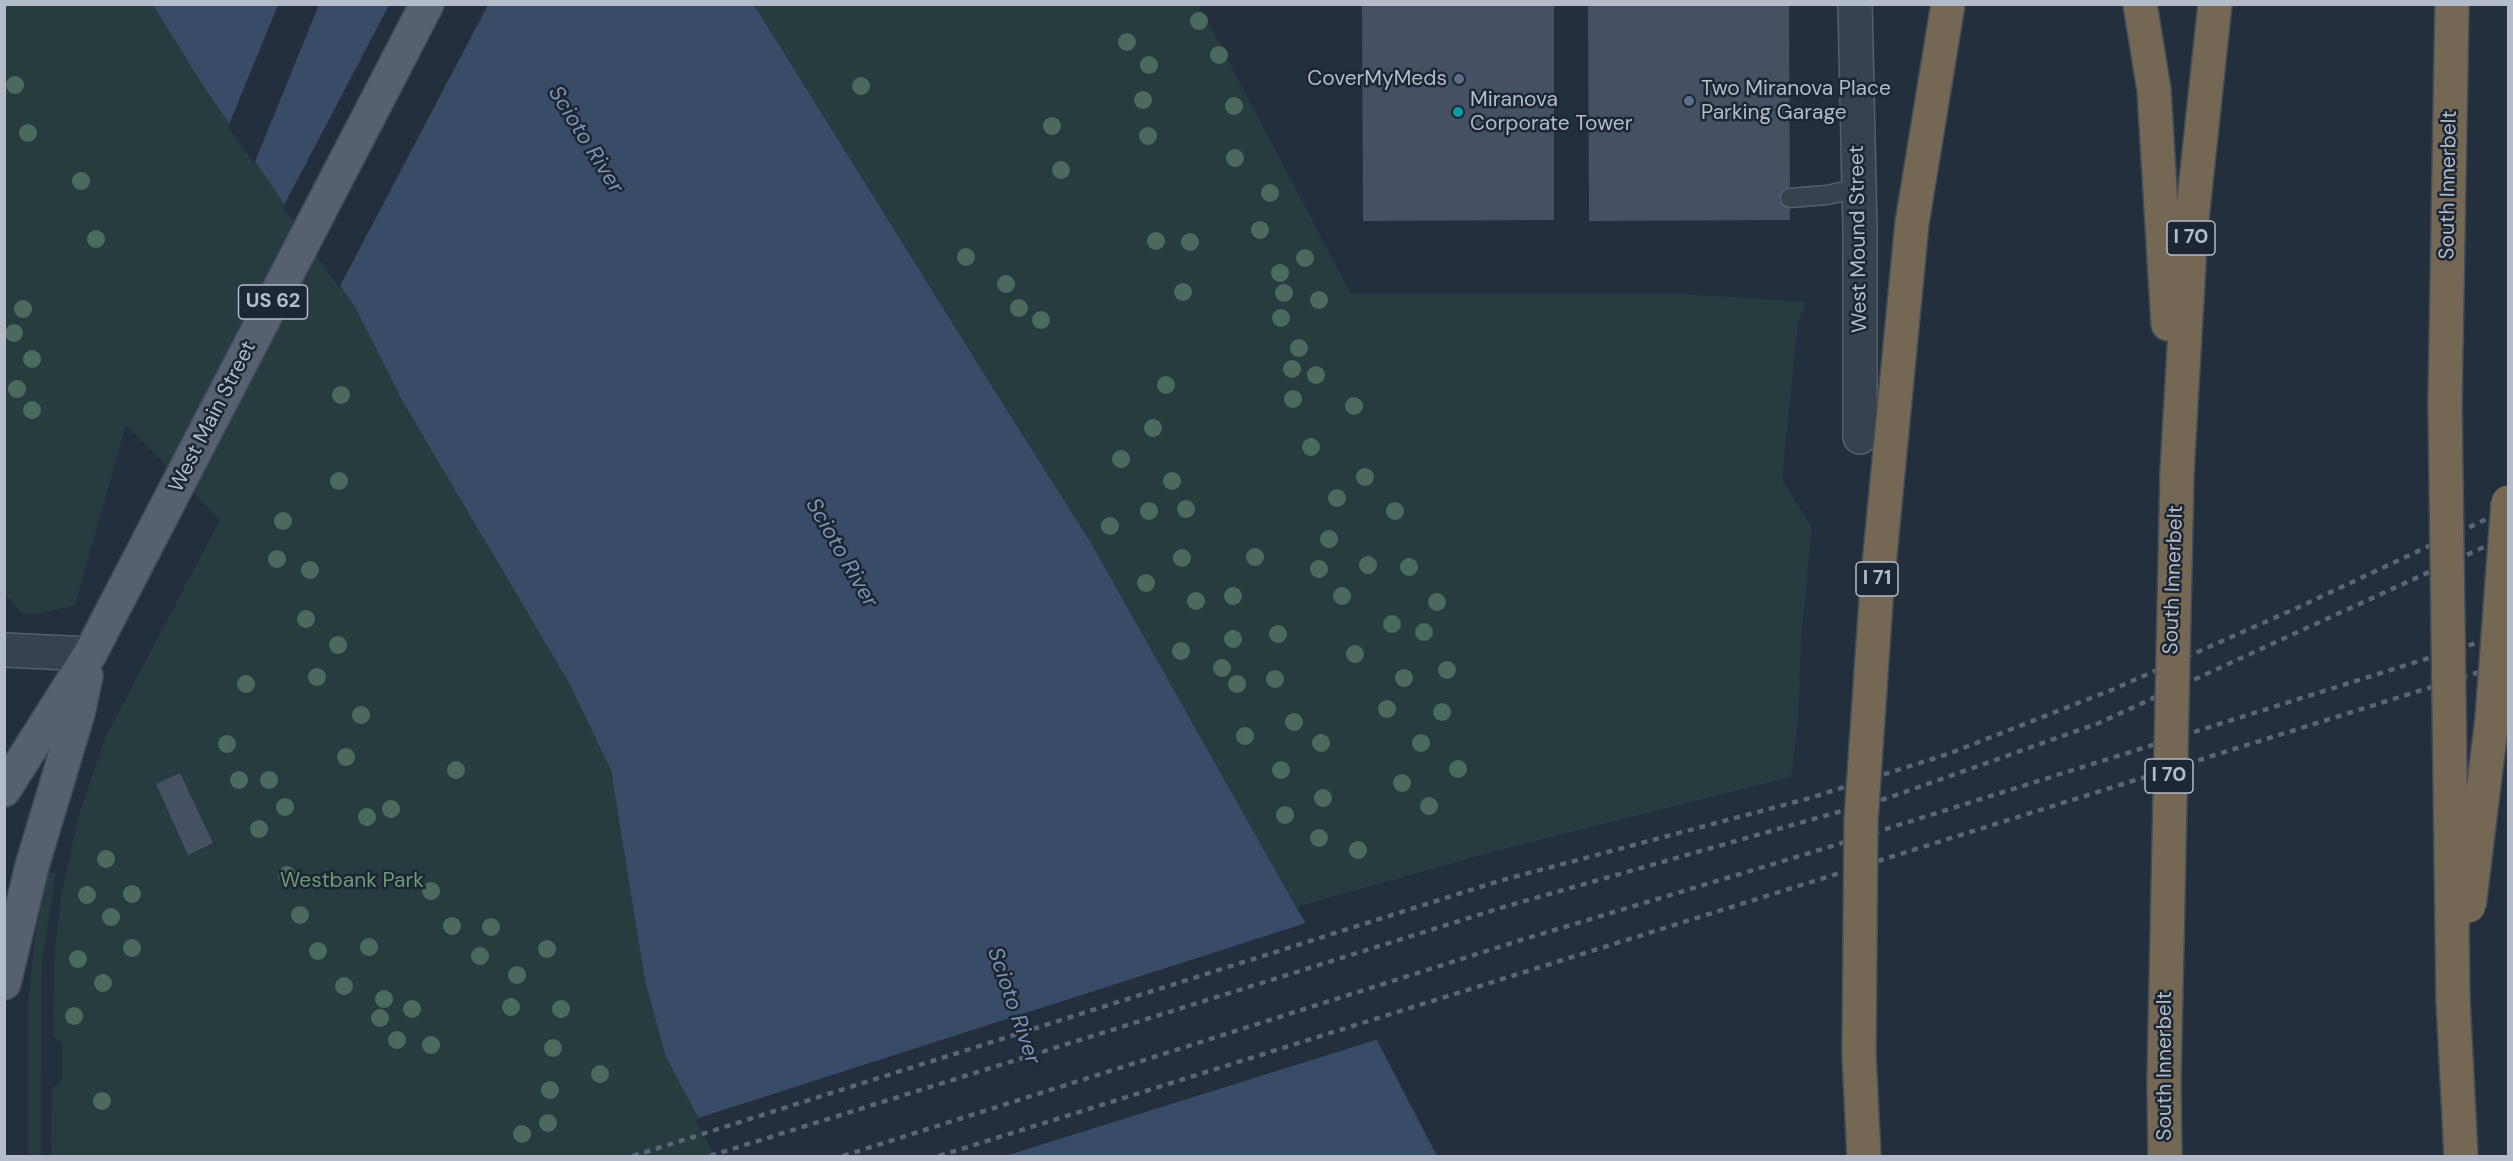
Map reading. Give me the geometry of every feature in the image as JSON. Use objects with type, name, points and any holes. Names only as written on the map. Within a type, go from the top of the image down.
[{"type":"highway","name":"I 71","points":[[1864,1156],[1858,1055],[1861,820],[1876,586],[1912,223],[1948,4]]},
{"type":"highway","points":[[2140,4],[2154,90],[2177,472]]},
{"type":"highway","name":"South Innerbelt","points":[[2166,1156],[2164,1080],[2177,472],[2191,228],[2215,4]]},
{"type":"highway","name":"South Innerbelt","points":[[2452,4],[2445,402],[2453,1000],[2461,1156]]},
{"type":"highway","points":[[2453,1000],[2471,895],[2492,719],[2508,502]]},
{"type":"main road","name":"West Main Street","points":[[4,790],[90,654],[427,4]]},
{"type":"main road","points":[[4,983],[35,855],[78,713],[90,654]]},
{"type":"street","name":"West Mound Street","points":[[1855,4],[1859,188],[1860,437]]},
{"type":"street","points":[[4,650],[90,654]]},
{"type":"lane","points":[[1790,198],[1827,195],[1859,188]]},
{"type":"green space","name":"Westbank Park","points":[[4,5],[153,5],[204,87],[355,307],[403,402],[569,683],[611,770],[645,981],[719,1156],[51,1156],[52,1090],[62,1079],[62,1044],[53,1036],[54,964],[61,896],[79,815],[106,736],[220,520],[126,425],[75,605],[44,613],[21,613],[5,593]]},
{"type":"green space","points":[[754,5],[1199,5],[1351,294],[1683,294],[1806,302],[1798,323],[1782,479],[1812,528],[1802,631],[1797,732],[1791,777],[1496,851],[1296,907],[1091,543]]},
{"type":"green space","points":[[48,873],[56,873],[42,959],[41,1156],[28,1156],[28,1004],[36,931]]},
{"type":"water","name":"Scioto River","points":[[153,5],[754,5],[1091,543],[1296,907],[1370,1027],[1437,1156],[719,1156],[666,1057],[645,981],[611,770],[569,683],[403,402],[355,307],[204,87]]},
{"type":"pier","points":[[278,5],[319,5],[254,164],[228,127]]},
{"type":"pier","points":[[389,5],[488,5],[339,288],[283,207]]},
{"type":"pier","points":[[1309,922],[1379,1039],[1005,1156],[715,1156],[695,1119]]},
{"type":"building","name":"Miranova Corporate Tower","points":[[1362,4],[1554,4],[1554,220],[1363,221]]},
{"type":"building","name":"Two Miranova Place Parking Garage","points":[[1588,4],[1789,4],[1790,220],[1589,221]]},
{"type":"building","points":[[180,773],[213,843],[188,855],[156,784]]},
{"type":"railway","points":[[633,1156],[1499,881],[1810,798],[1948,754],[2114,689],[2299,607],[2508,509]]},
{"type":"railway","points":[[710,1156],[1507,906],[1891,797],[2099,723],[2508,536]]},
{"type":"railway","points":[[843,1156],[1518,941],[1813,852],[2508,633]]},
{"type":"railway","points":[[939,1156],[2508,663]]},
{"type":"place","name":"CoverMyMeds","points":[[1459,79]]},
{"type":"place","name":"Two Miranova Place Parking Garage","points":[[1689,101]]},
{"type":"place","name":"Miranova Corporate Tower","points":[[1458,112]]}]
